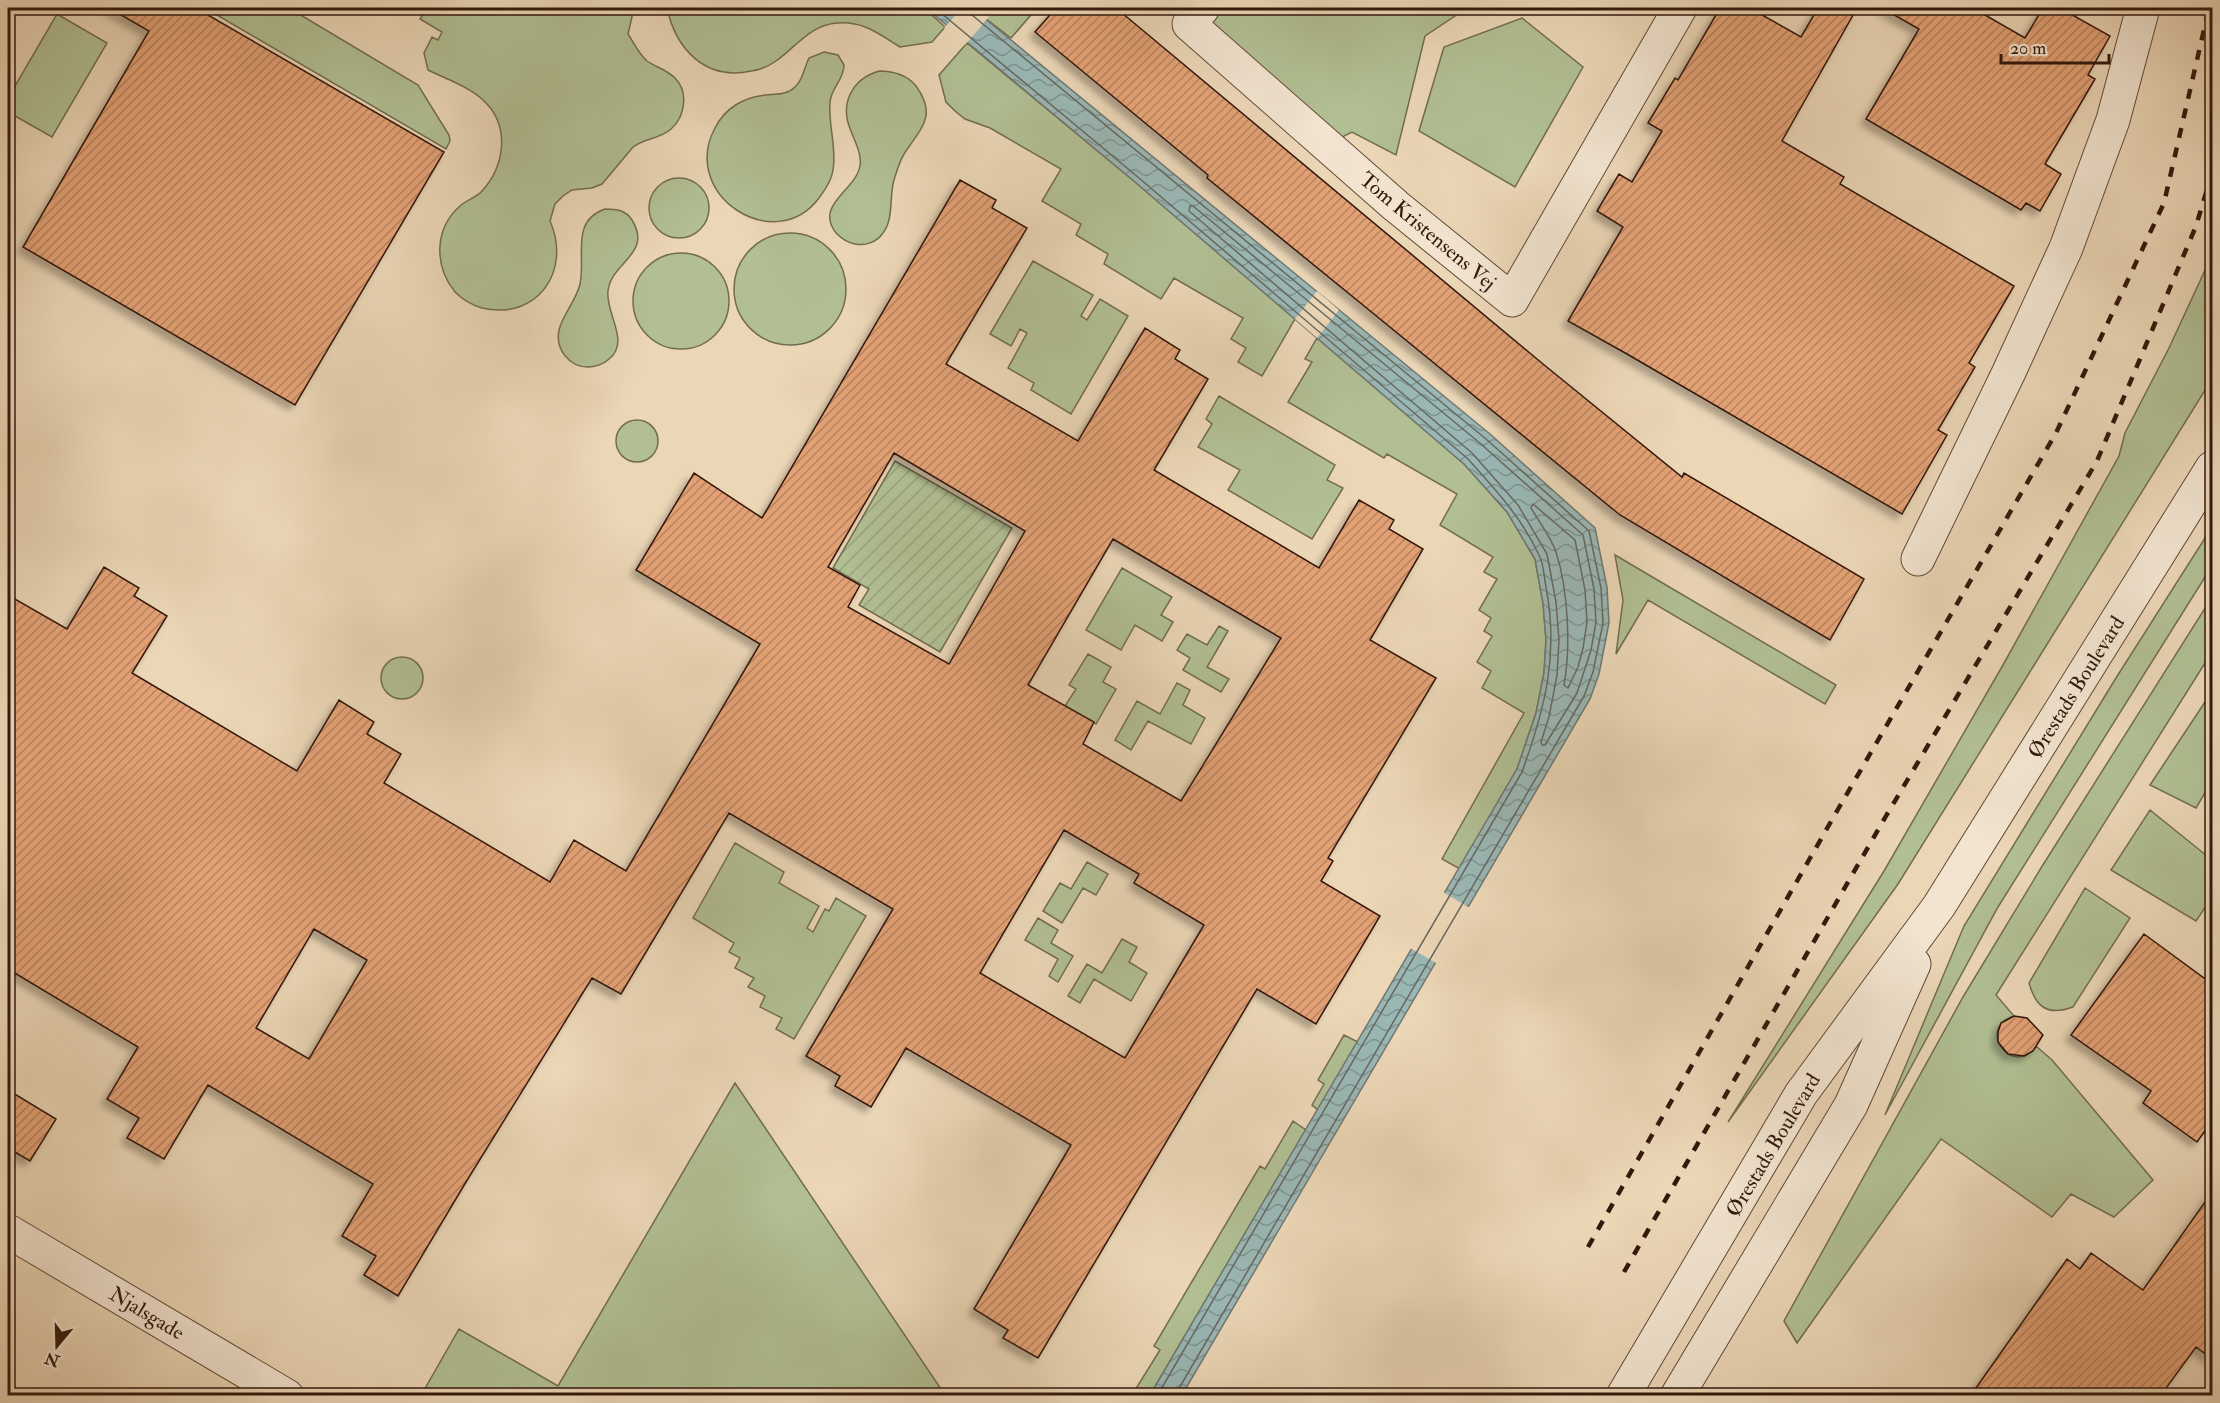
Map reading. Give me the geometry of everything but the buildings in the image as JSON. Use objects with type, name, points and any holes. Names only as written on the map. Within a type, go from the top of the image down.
[{"type":"street","name":"Tom Kristensens Vej","points":[[1203,8],[1189,24],[1396,206],[1512,300],[1680,8]]},
{"type":"street","points":[[1918,559],[2066,248],[2113,120],[2143,8]]},
{"type":"street","name":"Ørestads Boulevard","points":[[1623,1395],[1801,1094],[1939,906],[2212,468]]},
{"type":"street","name":"Ørestads Boulevard","points":[[1677,1395],[1851,1105],[1939,906]]},
{"type":"street","name":"Njalsgade","points":[[8,1231],[287,1395]]},
{"type":"green space","points":[[205,8],[289,8],[418,85],[449,135],[450,141],[446,149]]},
{"type":"green space","points":[[427,8],[634,8],[628,34],[644,58],[672,75],[682,90],[684,104],[680,118],[671,129],[633,147],[602,184],[592,188],[572,190],[555,204],[550,221],[556,240],[553,274],[545,288],[533,299],[519,307],[502,310],[475,305],[455,292],[443,271],[440,248],[445,225],[460,206],[480,193],[489,181],[499,160],[501,136],[494,114],[481,98],[428,70],[424,53],[432,37],[438,40],[442,32],[420,19]]},
{"type":"green space","points":[[667,8],[924,8],[945,27],[932,42],[900,47],[863,26],[847,23],[827,25],[811,32],[770,65],[761,69],[735,73],[720,71],[695,59],[677,37]]},
{"type":"green space","points":[[972,8],[1037,8],[1011,38]]},
{"type":"green space","points":[[1212,8],[1467,8],[1425,36],[1396,155],[1352,132],[1344,136],[1342,140],[1198,23]]},
{"type":"green space","points":[[57,14],[107,43],[52,137],[8,112],[8,98]]},
{"type":"green space","points":[[1522,18],[1583,67],[1515,187],[1419,131],[1444,47]]},
{"type":"green space","points":[[967,43],[1135,182],[1295,319],[1262,376],[1238,362],[1246,348],[1231,339],[1243,318],[1174,278],[1161,299],[1104,264],[1108,254],[1076,235],[1081,224],[1042,201],[1061,169],[990,128],[965,119],[946,102],[939,75]]},
{"type":"green space","points":[[824,52],[838,55],[844,65],[830,102],[834,162],[828,185],[819,198],[800,215],[779,221],[757,219],[737,210],[720,195],[710,176],[707,153],[715,128],[730,109],[743,101],[792,90],[800,81],[809,58]]},
{"type":"green space","points":[[879,71],[899,74],[912,82],[922,96],[926,105],[926,113],[922,128],[904,154],[898,169],[886,227],[881,236],[871,243],[855,244],[836,233],[830,214],[838,198],[857,175],[860,166],[859,153],[848,121],[847,102],[855,86]]},
{"type":"green space","points":[[673,178],[685,178],[696,183],[704,191],[709,208],[707,220],[696,233],[685,238],[673,238],[662,233],[654,225],[649,214],[649,202],[654,191],[662,183]]},
{"type":"green space","points":[[605,209],[627,214],[637,232],[638,241],[634,250],[616,272],[608,291],[610,309],[618,336],[615,352],[607,361],[599,365],[581,366],[569,360],[561,350],[559,330],[580,284],[583,231],[587,222],[594,215]]},
{"type":"green space","points":[[790,233],[811,237],[829,250],[842,268],[846,289],[842,310],[829,328],[811,341],[790,345],[769,341],[751,328],[738,310],[734,289],[738,268],[751,250],[769,237]]},
{"type":"green space","points":[[681,253],[699,257],[715,267],[725,283],[729,301],[725,319],[715,335],[699,345],[681,349],[663,345],[647,335],[637,319],[633,301],[637,283],[647,267],[663,257]]},
{"type":"green space","points":[[2212,255],[2212,379],[1898,884],[1728,1122],[1884,871],[2003,665],[2119,456],[2125,433],[2169,348]]},
{"type":"green space","points":[[1033,261],[1093,295],[1081,316],[1087,320],[1100,299],[1128,316],[1071,414],[1031,390],[1034,383],[1008,368],[1027,333],[1020,329],[1011,346],[990,334]]},
{"type":"green space","points":[[1317,338],[1464,464],[1507,512],[1535,559],[1543,603],[1546,640],[1544,673],[1536,713],[1517,769],[1460,869],[1442,859],[1524,713],[1482,688],[1491,671],[1477,662],[1492,636],[1484,631],[1491,618],[1479,610],[1497,579],[1484,572],[1493,557],[1440,525],[1457,494],[1387,454],[1384,458],[1288,402],[1312,362],[1305,359]]},
{"type":"green space","points":[[1219,396],[1335,465],[1327,480],[1343,488],[1312,539],[1228,490],[1240,470],[1198,447],[1212,424],[1206,419]]},
{"type":"green space","points":[[637,420],[645,421],[652,426],[657,433],[657,449],[652,456],[645,461],[637,462],[629,461],[622,456],[617,449],[616,441],[617,433],[622,426],[629,421]]},
{"type":"green space","points":[[895,461],[1012,528],[940,652],[859,605],[869,589],[833,568]]},
{"type":"green space","points":[[2212,527],[2212,566],[1998,907],[1885,1115],[1964,926],[2116,678]]},
{"type":"green space","points":[[1615,555],[1836,685],[1825,704],[1648,600],[1616,654],[1623,600]]},
{"type":"green space","points":[[1122,568],[1172,597],[1161,615],[1173,622],[1162,641],[1135,625],[1121,650],[1086,630]]},
{"type":"green space","points":[[2212,597],[2212,652],[1996,995],[2014,1016],[2003,1022],[1998,1030],[1998,1039],[2002,1048],[2017,1057],[2027,1055],[2036,1046],[2052,1060],[2153,1180],[2114,1217],[2071,1194],[2052,1217],[1941,1139],[1797,1343],[1784,1321],[1963,997],[2041,868]]},
{"type":"green space","points":[[1219,626],[1228,631],[1207,667],[1229,679],[1221,692],[1183,670],[1190,658],[1177,650],[1187,634],[1207,645]]},
{"type":"green space","points":[[1088,654],[1111,667],[1103,682],[1116,689],[1096,724],[1065,706],[1076,689],[1069,685]]},
{"type":"green space","points":[[402,657],[410,658],[417,663],[422,670],[422,686],[417,693],[410,698],[402,699],[394,698],[387,693],[382,686],[381,678],[382,670],[387,663],[394,658]]},
{"type":"green space","points":[[1177,683],[1190,690],[1183,705],[1205,718],[1191,744],[1148,721],[1131,750],[1115,740],[1137,701],[1160,714]]},
{"type":"green space","points":[[2212,698],[2212,781],[2196,808],[2150,785],[2207,699]]},
{"type":"green space","points":[[2150,810],[2212,860],[2212,897],[2196,921],[2111,870]]},
{"type":"green space","points":[[735,843],[784,872],[779,883],[819,906],[807,928],[813,932],[825,909],[829,911],[836,898],[866,916],[794,1039],[776,1029],[782,1018],[760,1007],[765,996],[748,987],[754,978],[735,968],[740,958],[729,952],[734,943],[693,918]]},
{"type":"green space","points":[[1087,862],[1108,874],[1096,895],[1083,888],[1062,923],[1043,911],[1060,883],[1071,889]]},
{"type":"green space","points":[[2085,888],[2130,918],[2073,1007],[2057,1011],[2050,1010],[2044,1008],[2035,999],[2029,983]]},
{"type":"green space","points":[[1038,918],[1058,930],[1051,943],[1073,956],[1058,982],[1049,976],[1058,959],[1025,940]]},
{"type":"green space","points":[[1122,939],[1137,947],[1129,962],[1147,973],[1131,1001],[1094,979],[1080,1003],[1068,996],[1087,964],[1102,973]]},
{"type":"green space","points":[[1344,1035],[1358,1042],[1318,1110],[1312,1105],[1324,1084],[1318,1080]]},
{"type":"green space","points":[[735,1083],[945,1395],[429,1396],[423,1392],[459,1329],[558,1386]]},
{"type":"green space","points":[[1293,1121],[1306,1130],[1150,1395],[1132,1395],[1160,1350],[1154,1346],[1260,1166],[1265,1169]]},
{"type":"water","points":[[926,8],[972,8],[1490,434],[1595,528],[1607,587],[1609,623],[1599,674],[1590,699],[1182,1395],[1150,1395],[1517,769],[1536,713],[1544,673],[1546,640],[1543,603],[1535,559],[1507,512],[1464,464],[1135,182]]},
{"type":"pier","points":[[962,8],[977,8],[989,17],[965,45],[944,28]]},
{"type":"pier","points":[[1317,291],[1339,310],[1317,338],[1295,319]]},
{"type":"pier","points":[[1443,892],[1470,908],[1438,964],[1410,948]]},
{"type":"railway","points":[[1588,1247],[2056,433],[2164,203],[2209,8]]},
{"type":"railway","points":[[1624,1272],[1886,816],[2097,461],[2196,226],[2212,173]]}]
